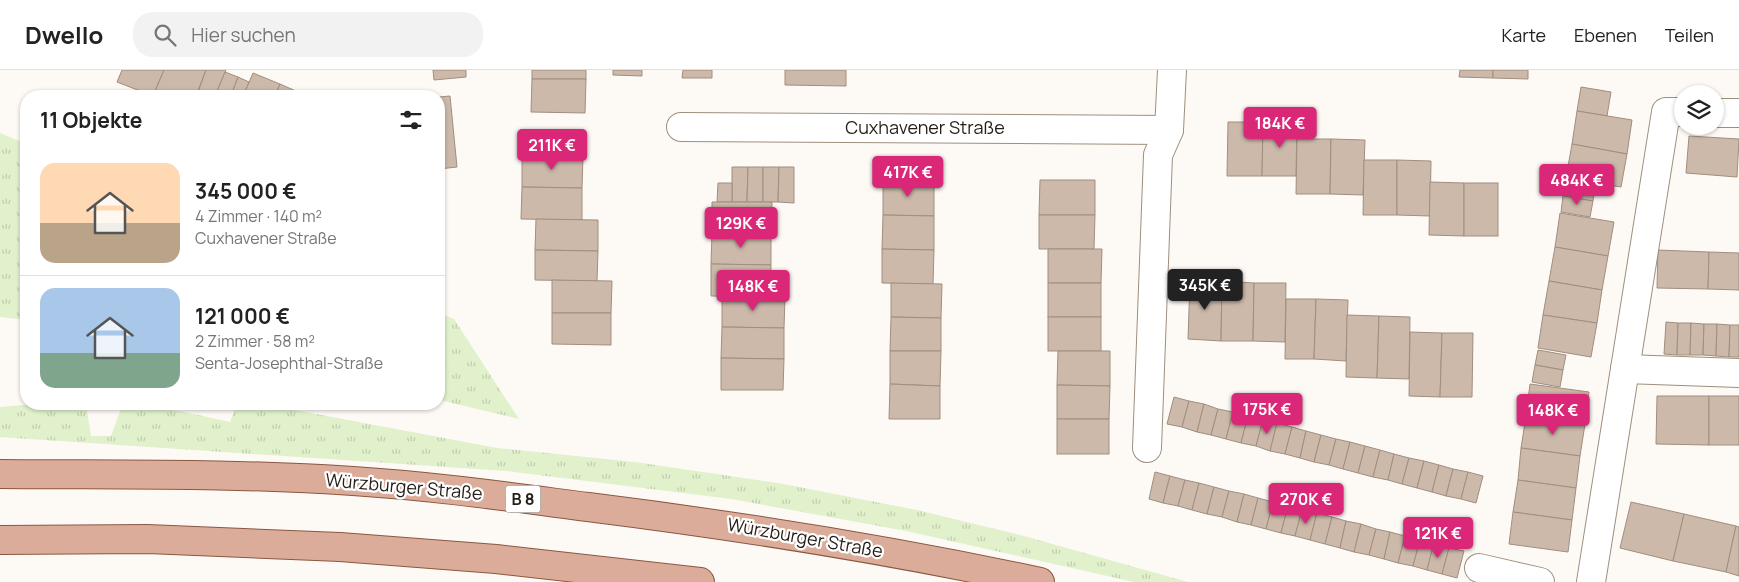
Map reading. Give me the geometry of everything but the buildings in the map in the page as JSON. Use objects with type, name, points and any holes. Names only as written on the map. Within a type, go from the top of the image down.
[{"type":"main road","name":"Würzburger Straße","points":[[0,474],[223,476],[352,481],[470,492],[723,524],[960,565],[1040,582]]},
{"type":"main road","points":[[0,540],[147,539],[340,547],[496,559],[700,582]]},
{"type":"street","points":[[1147,448],[1158,155],[1169,130],[1172,70]]},
{"type":"street","points":[[1592,582],[1666,112],[1674,112]]},
{"type":"street","points":[[1724,113],[1739,113]]},
{"type":"street","name":"Cuxhavener Straße","points":[[681,127],[1169,130]]},
{"type":"street","points":[[1625,369],[1739,373]]},
{"type":"street","points":[[1480,568],[1540,582]]},
{"type":"green space","points":[[0,133],[20,141],[20,319],[0,317]]},
{"type":"green space","points":[[445,315],[454,319],[519,419],[445,401]]},
{"type":"green space","points":[[20,405],[20,410],[87,410],[91,436],[111,436],[121,410],[180,411],[230,422],[233,410],[295,410],[497,448],[635,462],[778,483],[917,510],[1024,536],[1188,582],[1134,582],[906,531],[731,499],[506,471],[0,437],[0,407]]}]
